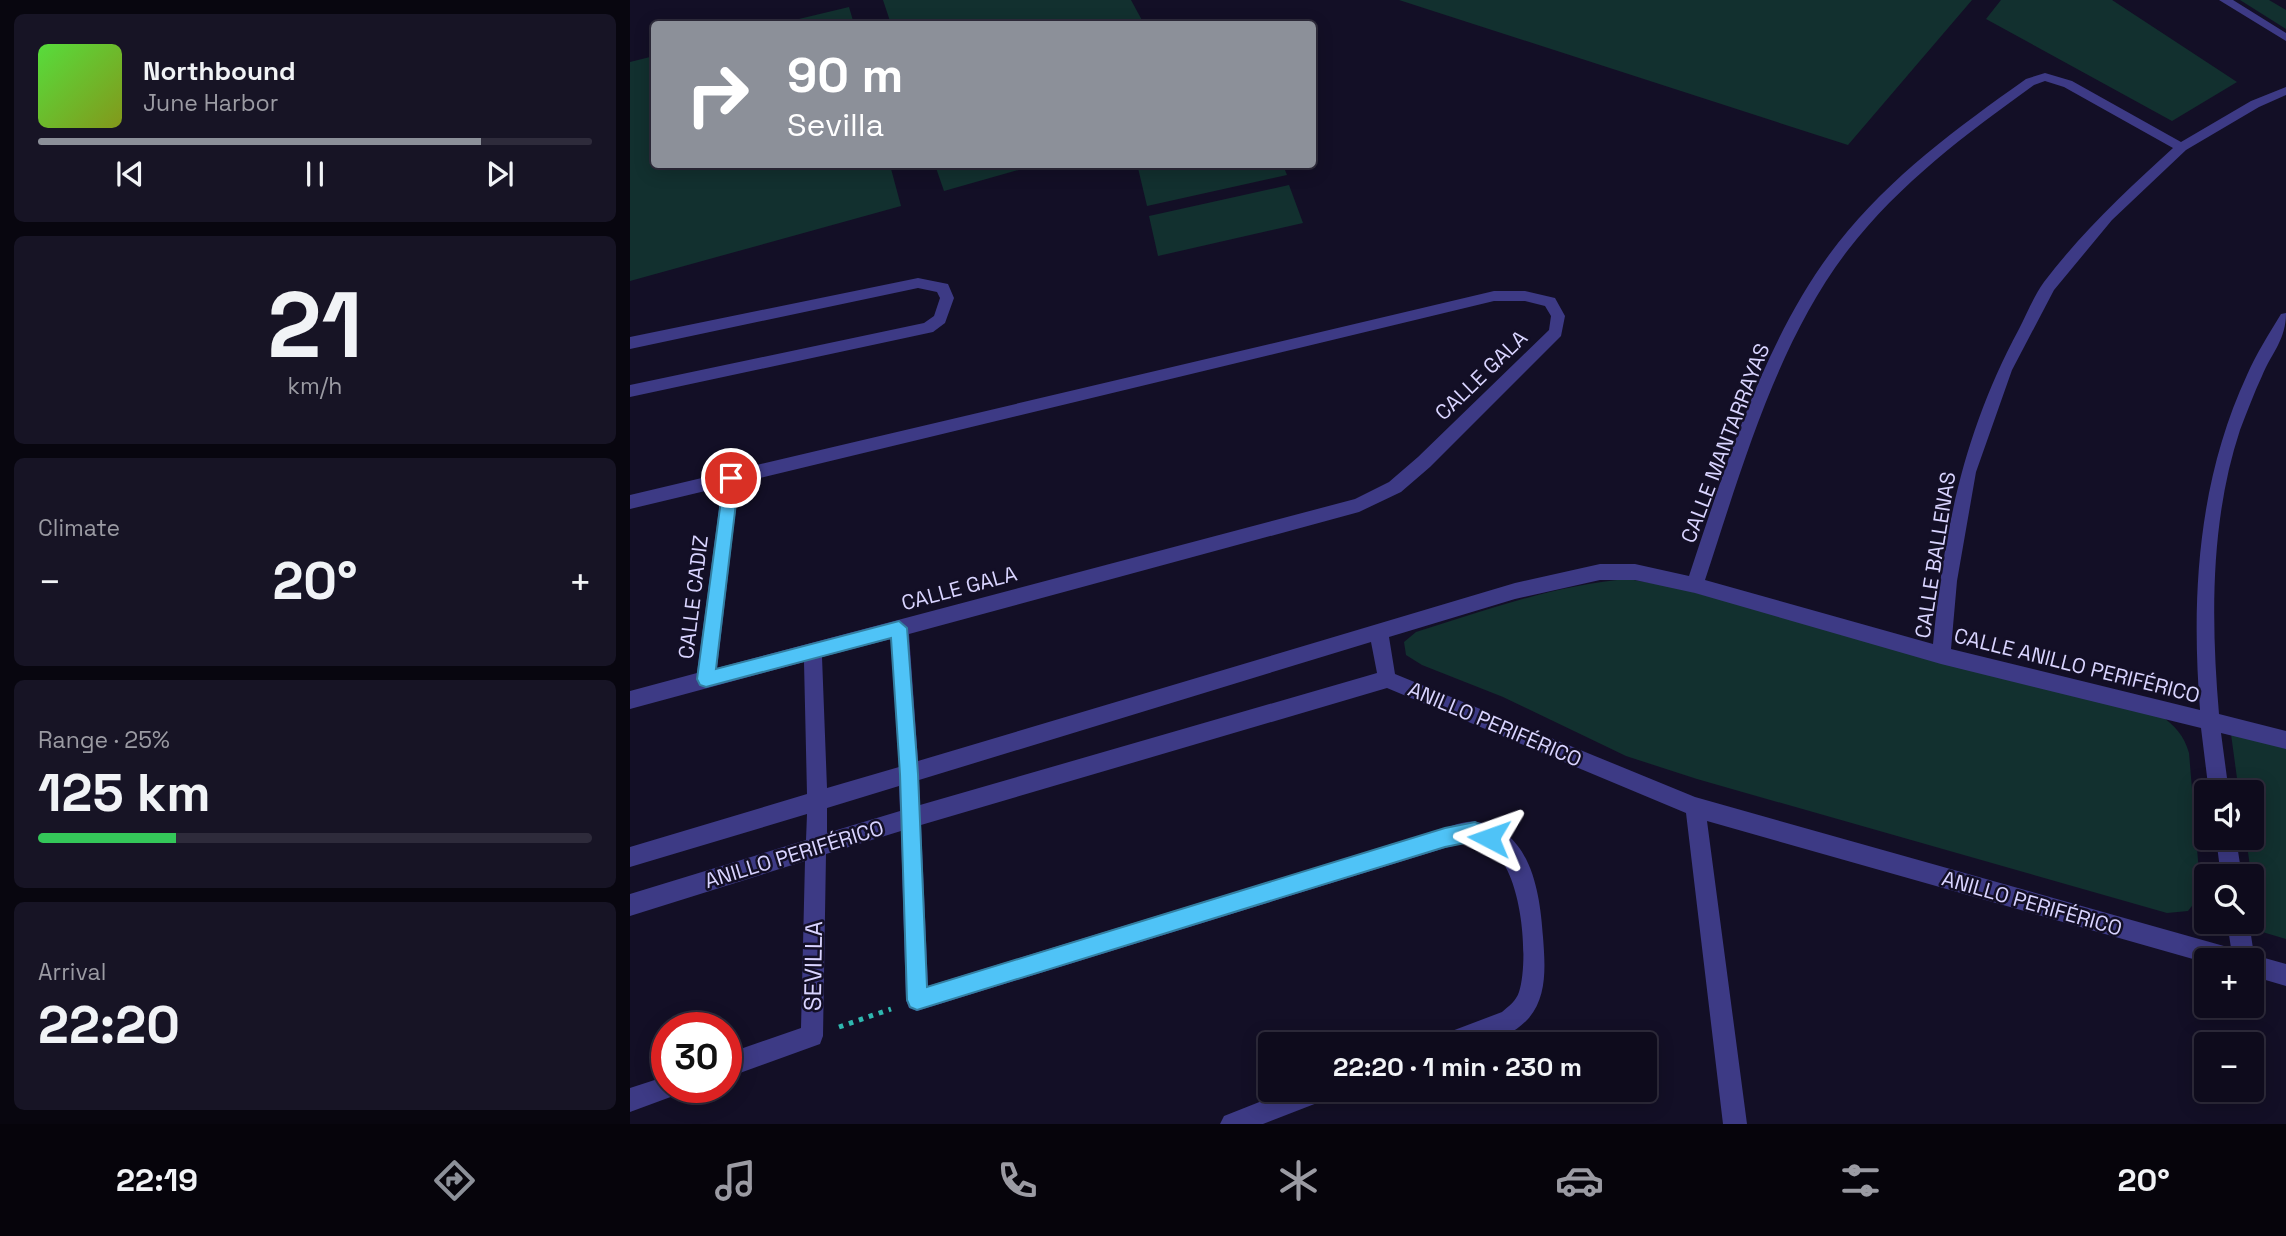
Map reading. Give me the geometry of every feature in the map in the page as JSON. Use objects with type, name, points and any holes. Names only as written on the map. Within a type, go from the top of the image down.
[{"type":"street","points":[[2225,0],[2286,38]]},
{"type":"street","name":"CALLE MANTARRAYAS","points":[[1695,585],[1734,466],[1786,340],[1832,261],[1890,193],[1931,155],[2030,82],[2045,77],[2068,84],[2181,147]]},
{"type":"street","name":"CALLE BALLENAS","points":[[1941,655],[1948,581],[1968,472],[2004,370],[2048,287],[2107,216],[2181,147],[2255,104],[2286,91]]},
{"type":"street","points":[[630,343],[918,284],[943,288],[947,298],[940,318],[928,328],[630,391]]},
{"type":"street","name":"CALLE GALA","points":[[630,502],[1494,296],[1525,296],[1550,302],[1558,316],[1556,332],[1537,354],[1424,462],[1395,487],[1359,505],[630,700]]},
{"type":"street","points":[[2217,780],[2209,722],[2202,626],[2210,521],[2227,446],[2265,350],[2286,318]]},
{"type":"street","name":"CALLE CADIZ","points":[[706,679],[731,478]]},
{"type":"street","name":"ANILLO PERIFÉRICO","points":[[630,857],[1379,635],[1515,592],[1600,572],[1635,572],[1695,585]]},
{"type":"street","name":"CALLE ANILLO PERIFÉRICO","points":[[1695,585],[1941,655],[2286,740]]},
{"type":"street","points":[[899,628],[909,774],[917,1000],[1445,838],[1475,832],[1504,844],[1521,865],[1530,902],[1534,979],[1525,1007],[1507,1021],[1478,1032]]},
{"type":"street","points":[[1379,635],[1387,679]]},
{"type":"street","points":[[813,651],[817,801],[814,847]]},
{"type":"street","name":"ANILLO PERIFÉRICO","points":[[630,905],[909,818],[1387,679],[1695,807],[2194,949]]},
{"type":"street","points":[[1695,807],[1735,1124]]},
{"type":"street","name":"SEVILLA","points":[[742,1060],[812,1036],[814,847]]},
{"type":"street","points":[[2264,969],[2286,975]]},
{"type":"street","points":[[630,1100],[651,1093]]},
{"type":"street","points":[[1232,1124],[1290,1102]]},
{"type":"path","points":[[812,1036],[917,1000]]},
{"type":"green space","points":[[883,0],[1131,0],[1142,21],[890,21]]},
{"type":"green space","points":[[1399,0],[1972,0],[1848,145]]},
{"type":"green space","points":[[2001,0],[2112,0],[2237,82],[2172,121],[1986,19]]},
{"type":"green space","points":[[2240,0],[2269,0],[2286,10],[2286,29]]},
{"type":"green space","points":[[849,7],[853,21],[791,21]]},
{"type":"green space","points":[[651,57],[651,168],[891,168],[901,206],[630,281],[630,62]]},
{"type":"green space","points":[[936,168],[1025,168],[944,191]]},
{"type":"green space","points":[[1138,168],[1284,168],[1287,175],[1147,206]]},
{"type":"green space","points":[[1289,185],[1303,223],[1158,256],[1149,216]]},
{"type":"green space","points":[[1628,579],[1674,587],[2160,715],[2178,731],[2189,753],[2194,850],[2197,850],[2198,864],[2194,864],[2194,903],[2188,911],[2167,913],[1697,779],[1626,756],[1503,697],[1422,665],[1406,655],[1404,642],[1416,632],[1495,607],[1601,582]]},
{"type":"green space","points":[[2231,734],[2286,747],[2286,939],[2264,932],[2264,864],[2250,864],[2248,850],[2264,850],[2264,780],[2237,780]]},
{"type":"route","points":[[731,478],[706,679],[899,628],[909,774],[917,1000],[1445,838],[1475,832],[1489,838]]}]
